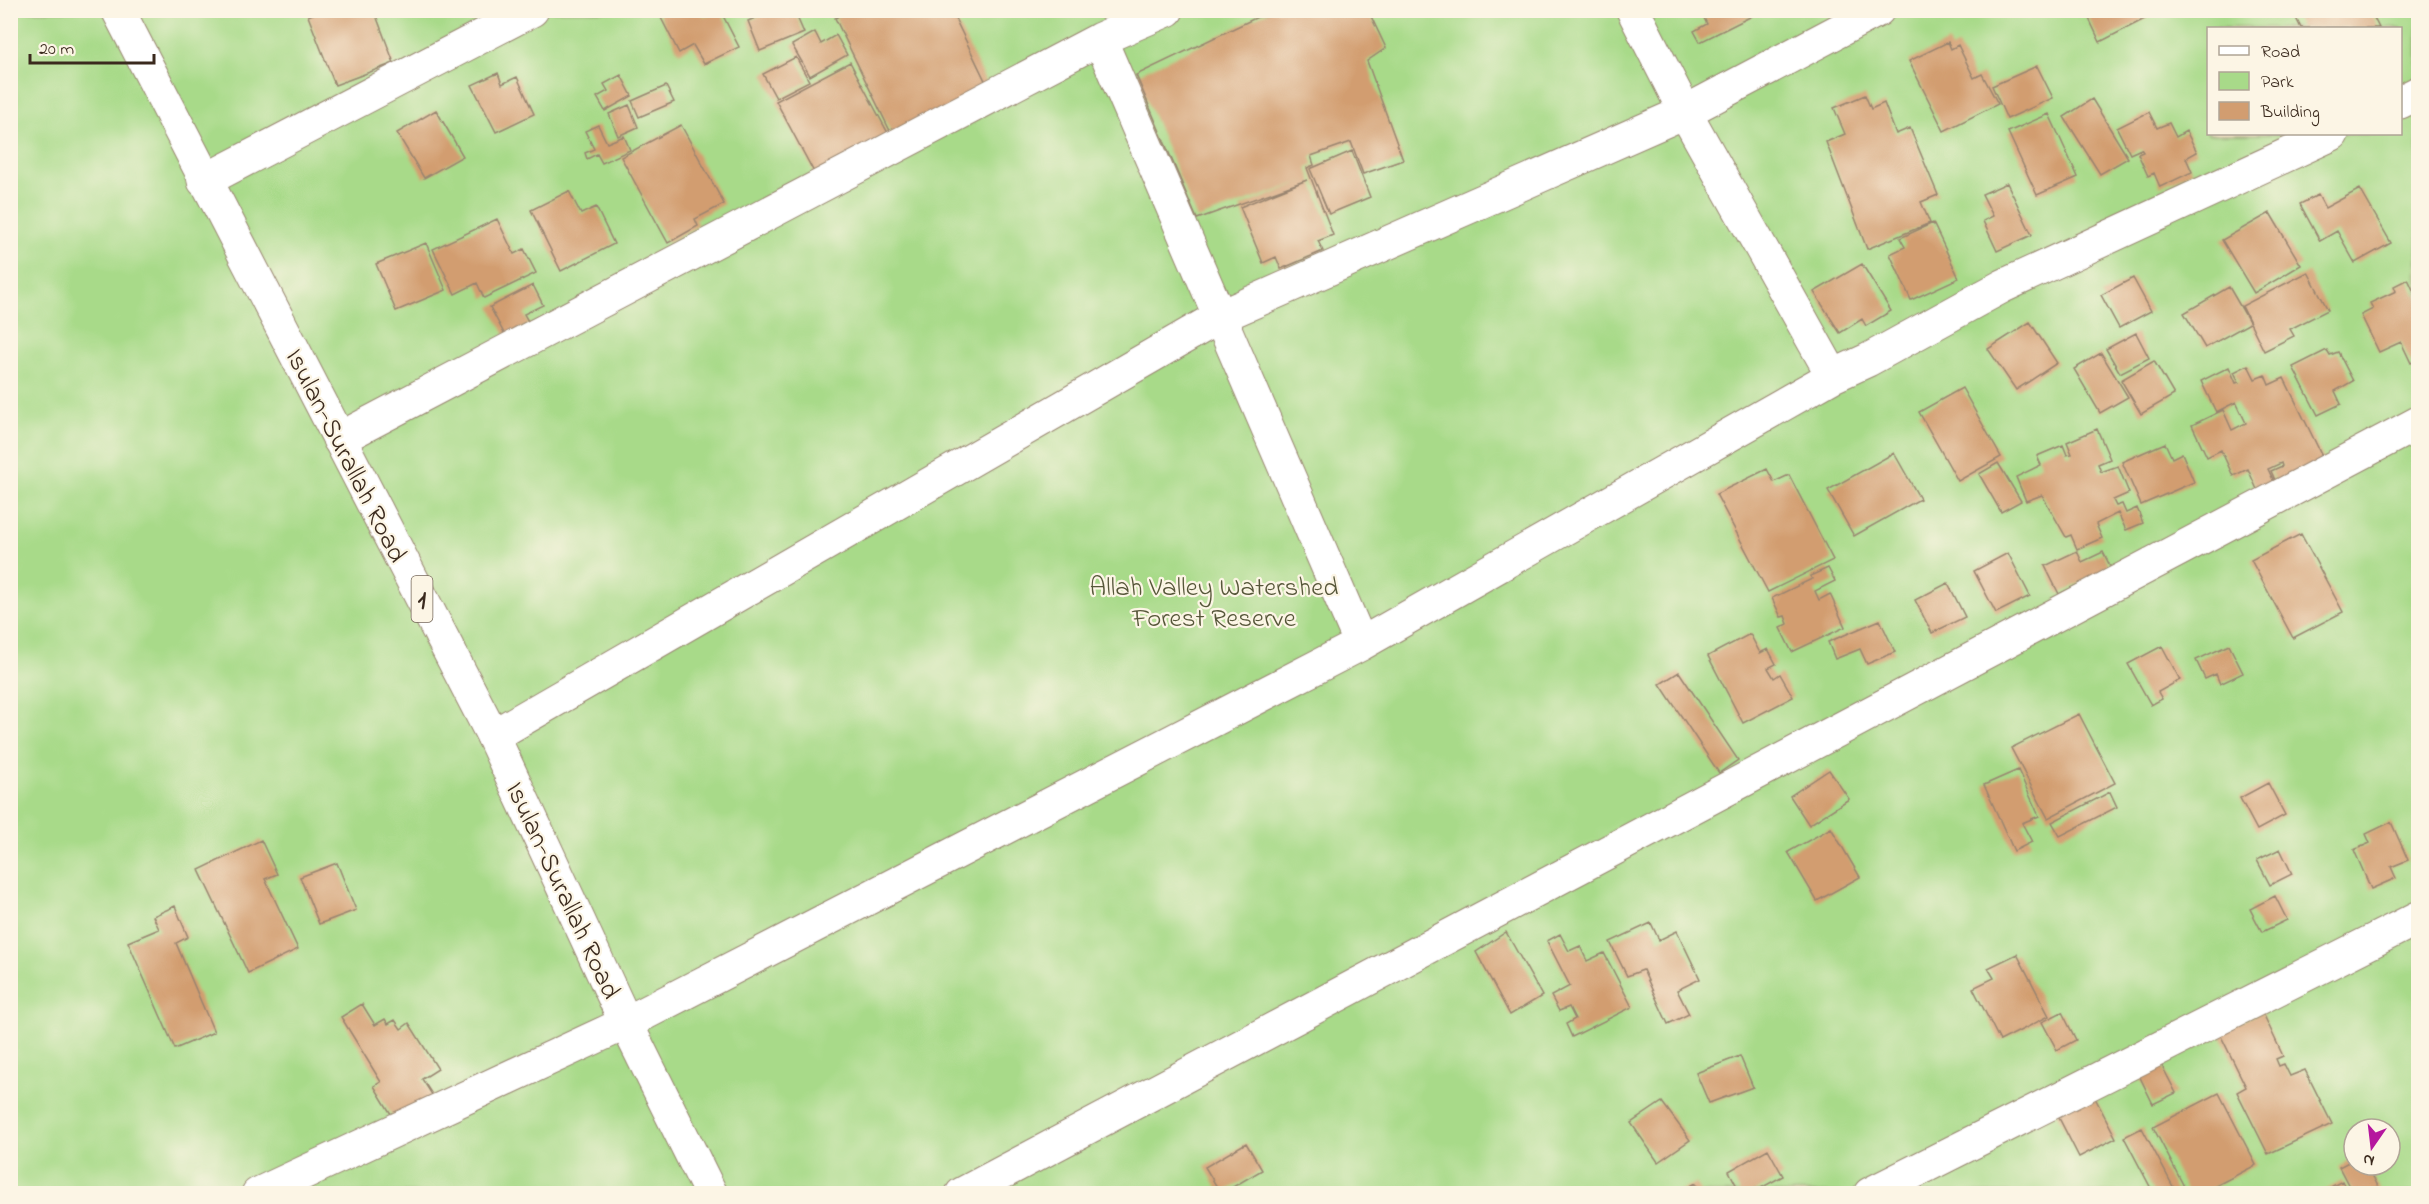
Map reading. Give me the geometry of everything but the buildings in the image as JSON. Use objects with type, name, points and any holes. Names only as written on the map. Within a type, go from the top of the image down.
[{"type":"main road","name":"Isulan-Surallah Road","points":[[118,10],[204,181],[494,736],[626,1023],[711,1194]]},
{"type":"main road","points":[[204,181],[532,10]]},
{"type":"main road","points":[[339,439],[1100,39],[1167,10]]},
{"type":"main road","points":[[1633,10],[1685,112],[1833,376]]},
{"type":"main road","points":[[494,736],[1219,317],[1685,112],[1878,10]]},
{"type":"main road","points":[[1100,39],[1361,644]]},
{"type":"main road","points":[[2402,101],[2418,93]]},
{"type":"main road","points":[[258,1194],[626,1023],[1361,644],[1833,376],[1889,350],[2003,286],[2330,135]]},
{"type":"main road","points":[[962,1194],[2418,423]]},
{"type":"main road","points":[[1870,1194],[2418,918]]},
{"type":"green space","name":"Allah Valley Watershed Forest Reserve","points":[[11,11],[2418,11],[2418,1193],[11,1193]]}]
